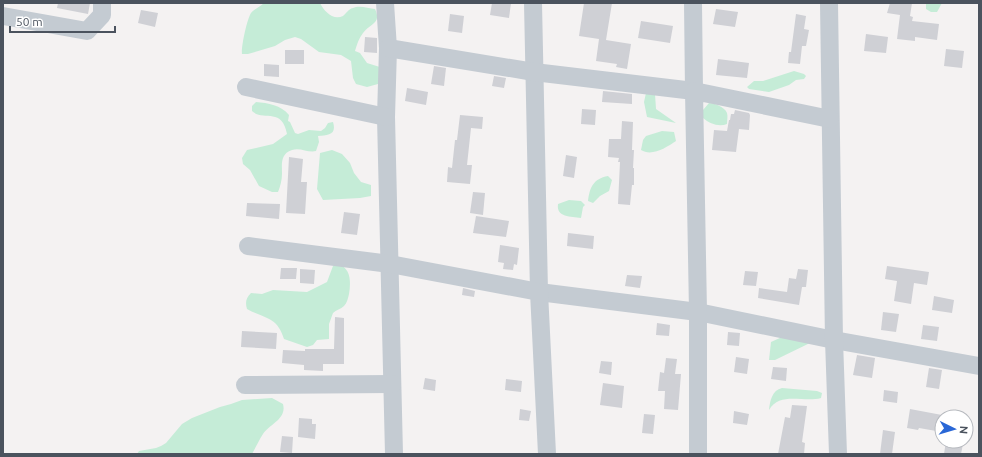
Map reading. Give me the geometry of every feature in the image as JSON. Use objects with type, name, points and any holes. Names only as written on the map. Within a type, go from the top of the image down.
[{"type":"street","points":[[3,16],[87,31],[102,15],[102,3]]},
{"type":"street","points":[[385,3],[388,48],[386,117],[394,454]]},
{"type":"street","points":[[533,3],[539,292],[547,454]]},
{"type":"street","points":[[693,3],[698,312],[698,454]]},
{"type":"street","points":[[829,3],[834,340],[838,454]]},
{"type":"street","points":[[388,48],[534,72],[694,91],[830,119]]},
{"type":"street","points":[[246,87],[386,117]]},
{"type":"street","points":[[248,246],[390,264],[539,292],[698,312],[834,340],[979,366]]},
{"type":"street","points":[[245,385],[392,384]]},
{"type":"green space","points":[[264,3],[320,3],[326,12],[336,17],[343,16],[350,9],[355,7],[375,9],[377,14],[376,21],[362,35],[358,41],[355,51],[360,53],[367,63],[383,68],[378,84],[367,87],[356,84],[353,78],[351,61],[341,55],[319,52],[301,39],[295,37],[285,40],[275,46],[248,54],[242,54],[243,40],[249,16]]},
{"type":"green space","points":[[926,3],[942,3],[937,12],[931,12],[926,9]]},
{"type":"green space","points":[[794,71],[806,76],[804,79],[796,80],[789,85],[769,92],[749,89],[747,87],[754,81],[763,81]]},
{"type":"green space","points":[[646,93],[655,94],[656,109],[676,123],[647,117],[644,102]]},
{"type":"green space","points":[[256,102],[274,105],[286,112],[289,115],[288,121],[290,122],[295,133],[298,134],[309,130],[321,131],[328,123],[333,122],[334,126],[334,130],[331,134],[318,136],[319,142],[316,151],[295,149],[285,154],[282,160],[282,179],[278,192],[272,192],[259,186],[250,170],[243,164],[242,158],[247,150],[273,144],[287,134],[285,125],[277,117],[256,114],[252,111],[252,106]]},
{"type":"green space","points":[[709,103],[719,106],[726,111],[727,124],[715,124],[703,118],[703,110]]},
{"type":"green space","points":[[662,131],[674,132],[676,141],[655,152],[645,152],[641,150],[643,140],[646,136]]},
{"type":"green space","points":[[332,150],[342,154],[350,163],[354,173],[361,182],[371,185],[371,196],[323,200],[317,189],[320,153]]},
{"type":"green space","points":[[608,176],[612,180],[609,191],[600,196],[593,203],[588,201],[593,184],[599,179]]},
{"type":"green space","points":[[569,200],[581,201],[585,205],[583,207],[581,218],[565,216],[559,212],[558,204]]},
{"type":"green space","points":[[338,264],[348,272],[350,289],[345,305],[333,313],[329,324],[329,339],[317,340],[313,345],[307,347],[284,339],[278,326],[274,322],[247,309],[246,300],[251,293],[262,294],[273,290],[307,292],[327,282],[333,266]]},
{"type":"green space","points":[[793,332],[812,342],[775,360],[769,360],[771,342]]},
{"type":"green space","points":[[782,388],[817,391],[822,393],[821,398],[786,399],[779,401],[769,410],[774,393]]},
{"type":"green space","points":[[272,398],[283,404],[283,414],[266,430],[252,454],[137,454],[139,451],[156,448],[166,443],[182,424],[192,418],[242,400]]},
{"type":"building","points":[[58,3],[90,3],[88,14],[57,8]]},
{"type":"building","points":[[492,3],[511,3],[509,18],[490,15]]},
{"type":"building","points":[[584,3],[612,3],[606,40],[631,44],[627,69],[616,67],[617,64],[596,61],[599,39],[579,36]]},
{"type":"building","points":[[890,3],[912,3],[910,16],[913,17],[912,21],[939,24],[937,40],[915,37],[915,41],[897,39],[900,15],[887,13]]},
{"type":"building","points":[[716,9],[738,12],[735,27],[713,24]]},
{"type":"building","points":[[141,10],[158,13],[155,27],[138,23]]},
{"type":"building","points":[[450,14],[464,16],[462,33],[448,31]]},
{"type":"building","points":[[796,14],[806,16],[804,29],[809,30],[806,46],[802,46],[800,64],[788,63]]},
{"type":"building","points":[[641,21],[673,26],[670,43],[638,38]]},
{"type":"building","points":[[866,34],[888,37],[886,53],[864,51]]},
{"type":"building","points":[[365,37],[377,38],[377,53],[364,52]]},
{"type":"building","points":[[946,49],[964,51],[962,68],[944,66]]},
{"type":"building","points":[[285,50],[304,50],[304,64],[285,64]]},
{"type":"building","points":[[718,59],[749,63],[747,78],[716,75]]},
{"type":"building","points":[[264,64],[279,65],[279,77],[264,76]]},
{"type":"building","points":[[434,66],[446,68],[444,86],[431,84]]},
{"type":"building","points":[[494,76],[506,78],[504,88],[492,86]]},
{"type":"building","points":[[407,88],[428,92],[426,105],[405,101]]},
{"type":"building","points":[[603,91],[632,94],[632,104],[602,102]]},
{"type":"building","points":[[582,109],[596,110],[595,125],[581,124]]},
{"type":"building","points":[[735,110],[749,113],[749,130],[739,129],[736,152],[712,150],[714,130],[727,131],[731,114],[734,114]]},
{"type":"building","points":[[460,115],[483,117],[482,129],[471,128],[467,165],[472,165],[470,184],[447,182],[448,167],[452,168],[455,140],[457,140]]},
{"type":"building","points":[[622,121],[633,122],[632,150],[634,150],[634,185],[632,185],[630,205],[618,204],[620,162],[618,162],[619,158],[608,157],[609,139],[621,139]]},
{"type":"building","points":[[566,155],[577,157],[574,178],[563,176]]},
{"type":"building","points":[[289,157],[303,159],[301,182],[307,182],[305,214],[286,213]]},
{"type":"building","points":[[473,192],[485,193],[483,215],[470,213]]},
{"type":"building","points":[[247,203],[280,204],[279,219],[246,216]]},
{"type":"building","points":[[344,212],[360,214],[357,235],[341,233]]},
{"type":"building","points":[[476,216],[509,221],[506,237],[473,233]]},
{"type":"building","points":[[568,233],[594,236],[593,249],[567,246]]},
{"type":"building","points":[[500,245],[519,248],[517,265],[514,264],[513,270],[503,269],[504,263],[498,262]]},
{"type":"building","points":[[887,266],[929,272],[927,285],[914,283],[911,304],[894,301],[897,281],[885,279]]},
{"type":"building","points":[[281,268],[297,268],[296,279],[280,279]]},
{"type":"building","points":[[300,269],[315,270],[314,284],[300,283]]},
{"type":"building","points":[[798,269],[808,270],[806,287],[802,287],[799,305],[758,298],[759,288],[787,292],[789,278],[796,279]]},
{"type":"building","points":[[745,271],[758,272],[756,286],[743,285]]},
{"type":"building","points":[[627,275],[642,276],[640,288],[625,286]]},
{"type":"building","points":[[463,288],[475,291],[474,297],[462,295]]},
{"type":"building","points":[[934,296],[954,300],[952,313],[932,310]]},
{"type":"building","points":[[883,312],[899,314],[896,332],[881,330]]},
{"type":"building","points":[[335,317],[344,318],[344,364],[323,364],[323,371],[304,370],[304,365],[282,363],[283,350],[305,351],[305,349],[334,349]]},
{"type":"building","points":[[657,323],[670,325],[669,336],[656,335]]},
{"type":"building","points":[[923,325],[939,327],[937,341],[921,339]]},
{"type":"building","points":[[242,331],[277,333],[276,349],[241,347]]},
{"type":"building","points":[[728,332],[740,333],[739,346],[727,345]]},
{"type":"building","points":[[857,355],[875,358],[872,378],[853,375]]},
{"type":"building","points":[[736,357],[749,359],[747,374],[734,372]]},
{"type":"building","points":[[666,358],[677,359],[675,374],[681,374],[678,410],[664,409],[665,391],[658,391],[660,372],[664,373]]},
{"type":"building","points":[[601,361],[612,362],[611,375],[599,373]]},
{"type":"building","points":[[773,367],[787,368],[786,381],[771,379]]},
{"type":"building","points":[[929,368],[942,370],[939,389],[926,387]]},
{"type":"building","points":[[425,378],[436,380],[435,391],[423,389]]},
{"type":"building","points":[[506,379],[522,381],[521,392],[505,390]]},
{"type":"building","points":[[603,383],[624,386],[622,408],[600,405]]},
{"type":"building","points":[[884,390],[898,392],[897,403],[883,401]]},
{"type":"building","points":[[792,405],[807,406],[802,442],[805,443],[804,454],[778,454],[785,417],[790,418]]},
{"type":"building","points":[[520,409],[531,411],[529,421],[519,420]]},
{"type":"building","points":[[910,409],[934,414],[934,431],[907,428]]},
{"type":"building","points":[[734,411],[749,414],[747,425],[733,423]]},
{"type":"building","points":[[644,414],[655,415],[653,434],[642,433]]},
{"type":"building","points":[[299,418],[312,419],[312,424],[316,424],[315,439],[298,437]]},
{"type":"building","points":[[883,430],[895,432],[892,454],[880,454]]},
{"type":"building","points":[[282,436],[293,437],[292,453],[280,452]]},
{"type":"building","points":[[945,449],[962,449],[961,454],[944,454]]}]
